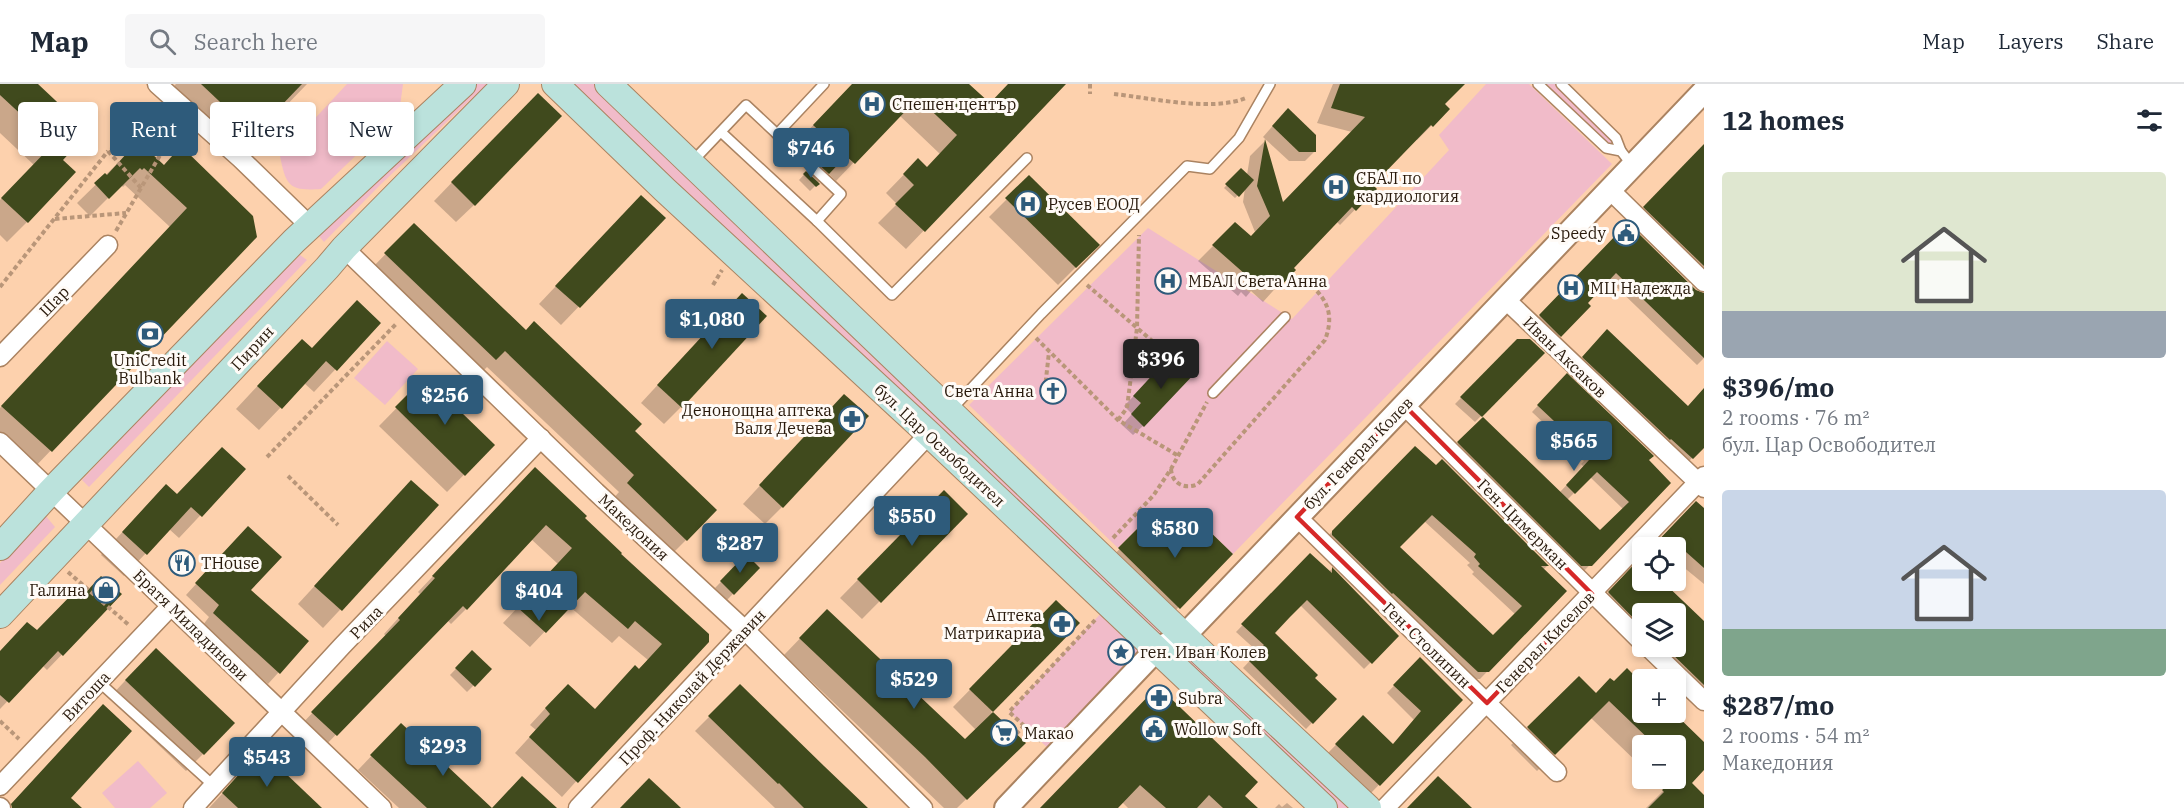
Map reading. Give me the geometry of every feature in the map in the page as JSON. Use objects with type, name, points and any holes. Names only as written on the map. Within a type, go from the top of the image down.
[{"type":"main road","points":[[0,547],[51,491],[294,241],[463,84]]},
{"type":"main road","name":"Пирин","points":[[0,615],[344,248],[506,84]]},
{"type":"main road","name":"бул. Цар Освободител","points":[[555,84],[665,190],[1110,604],[1324,808]]},
{"type":"main road","name":"бул. Цар Освободител","points":[[608,84],[1184,636],[1368,808]]},
{"type":"main road","points":[[665,190],[690,164]]},
{"type":"street","points":[[160,85],[177,102]]},
{"type":"street","name":"бул. Генерал Колев","points":[[1006,808],[1157,649],[1184,636],[1610,190],[1627,158],[1704,91]]},
{"type":"street","points":[[198,121],[241,159],[310,227]]},
{"type":"street","points":[[1610,190],[1704,282]]},
{"type":"street","name":"Шар","points":[[0,357],[108,245]]},
{"type":"street","name":"Македония","points":[[344,248],[745,630],[923,808]]},
{"type":"street","name":"Иван Аксаков","points":[[1505,300],[1702,482]]},
{"type":"street","name":"Ген. Цимерман","points":[[1404,405],[1632,632]]},
{"type":"street","name":"Проф. Николай Державин","points":[[578,808],[929,434]]},
{"type":"street","name":"Рила","points":[[193,808],[541,438]]},
{"type":"street","name":"Братя Миладинови","points":[[0,442],[382,808]]},
{"type":"street","name":"Генерал Киселов","points":[[1385,808],[1702,482]]},
{"type":"street","name":"Ген. Столипин","points":[[1297,517],[1557,772]]},
{"type":"street","name":"Витоша","points":[[0,786],[171,606]]},
{"type":"street","points":[[1658,657],[1704,701]]},
{"type":"lane","points":[[777,134],[824,84]]},
{"type":"lane","points":[[950,412],[1077,277],[1188,166],[1210,169],[1239,138],[1270,84]]},
{"type":"lane","points":[[1538,84],[1606,148],[1627,158]]},
{"type":"lane","points":[[1561,84],[1616,138],[1627,158]]},
{"type":"lane","points":[[690,164],[746,105],[842,194],[817,221]]},
{"type":"lane","points":[[721,132],[817,221],[892,295],[1027,158]]},
{"type":"lane","points":[[1213,393],[1285,317]]},
{"type":"lane","points":[[99,682],[214,786]]},
{"type":"path","points":[[1090,84],[1090,94]]},
{"type":"path","points":[[1114,94],[1203,104],[1222,104],[1244,99],[1252,94]]},
{"type":"path","points":[[0,287],[108,151],[141,188]]},
{"type":"path","points":[[108,245],[160,156]]},
{"type":"path","points":[[54,219],[126,213]]},
{"type":"path","points":[[1118,420],[1126,408],[1137,328],[1140,214]]},
{"type":"path","points":[[1077,277],[1171,357]]},
{"type":"path","points":[[1171,469],[1171,474],[1178,483],[1188,487],[1198,484],[1325,340],[1329,329],[1328,306],[1322,295],[1313,287]]},
{"type":"path","points":[[267,457],[409,310]]},
{"type":"path","points":[[1027,329],[1118,420],[1177,455]]},
{"type":"path","points":[[1044,397],[1049,351]]},
{"type":"path","points":[[1098,554],[1153,496],[1171,469],[1213,393]]},
{"type":"path","points":[[288,476],[338,525]]},
{"type":"path","points":[[51,562],[75,576],[142,636]]},
{"type":"path","points":[[1056,755],[1009,712],[1110,604]]},
{"type":"path","points":[[0,722],[33,751]]},
{"type":"path","points":[[1016,734],[1024,726]]},
{"type":"highlighted area","points":[[1404,405],[1592,594],[1487,703],[1297,517]]},
{"type":"shaded area","points":[[347,84],[403,84],[401,102],[330,102]]},
{"type":"shaded area","points":[[472,84],[487,84],[414,153],[414,141]]},
{"type":"shaded area","points":[[556,84],[608,84],[1368,808],[1324,808]]},
{"type":"shaded area","points":[[1486,84],[1529,84],[1612,164],[1233,554],[1203,525],[1183,544],[1152,514],[1118,548],[969,405],[1148,228],[1292,319],[1449,150],[1439,135]]},
{"type":"shaded area","points":[[1538,84],[1561,84],[1616,138],[1606,148]]},
{"type":"shaded area","points":[[328,104],[328,156],[355,156],[321,189],[296,188],[287,181],[280,156],[316,156],[316,117]]},
{"type":"shaded area","points":[[399,156],[411,156],[324,242],[318,235]]},
{"type":"shaded area","points":[[300,255],[307,260],[89,487],[82,480],[230,323]]},
{"type":"shaded area","points":[[387,341],[418,369],[385,405],[354,378]]},
{"type":"shaded area","points":[[45,515],[55,527],[0,585],[0,563]]},
{"type":"shaded area","points":[[1103,611],[1145,651],[1050,750],[1009,712]]},
{"type":"shaded area","points":[[138,761],[167,793],[150,808],[115,808],[102,793]]},
{"type":"building","points":[[0,84],[38,84],[57,102],[18,102],[18,112],[0,95]]},
{"type":"building","points":[[201,84],[302,84],[285,102],[220,102]]},
{"type":"building","points":[[852,84],[969,84],[990,103],[1008,84],[1066,84],[925,232],[895,204],[914,185],[903,174],[918,158],[927,167],[957,135],[918,98],[855,164],[846,156],[829,174],[815,161],[832,143],[813,125]]},
{"type":"building","name":"СБАЛ по кардиология","points":[[1340,84],[1465,84],[1445,104],[1450,109],[1433,127],[1431,125],[1373,185],[1377,189],[1356,211],[1352,207],[1294,268],[1296,270],[1279,288],[1267,277],[1261,283],[1257,279],[1254,282],[1212,245],[1235,222],[1251,236],[1270,216],[1257,186],[1265,139],[1283,202],[1365,117],[1331,108]]},
{"type":"building","points":[[538,93],[562,116],[475,206],[451,182]]},
{"type":"building","points":[[1288,108],[1316,135],[1316,152],[1299,152],[1272,126]]},
{"type":"building","points":[[1704,144],[1704,266],[1643,207]]},
{"type":"building","points":[[41,156],[67,156],[63,160],[76,172],[28,223],[1,198]]},
{"type":"building","points":[[124,156],[154,156],[164,165],[172,156],[191,156],[253,216],[257,237],[52,452],[1,406],[187,208],[144,168],[142,170],[140,168],[109,199],[94,183],[105,173],[107,175]]},
{"type":"building","points":[[1241,168],[1254,180],[1239,197],[1225,184]]},
{"type":"building","points":[[806,171],[820,184],[816,187],[803,174]]},
{"type":"building","points":[[1029,175],[1100,245],[1076,268],[1005,198]]},
{"type":"building","points":[[641,195],[666,218],[580,308],[555,286]]},
{"type":"building","points":[[414,223],[526,330],[534,321],[642,424],[635,431],[717,510],[687,541],[627,483],[634,475],[505,351],[496,360],[384,253]]},
{"type":"building","points":[[1635,230],[1696,290],[1704,293],[1704,358],[1616,273],[1588,303],[1591,306],[1561,337],[1539,315],[1618,233]]},
{"type":"building","points":[[742,293],[767,316],[682,408],[657,385]]},
{"type":"building","points":[[357,300],[381,323],[337,371],[326,361],[282,409],[257,386],[302,339],[312,348]]},
{"type":"building","points":[[1607,329],[1688,406],[1704,388],[1704,448],[1693,459],[1582,357]]},
{"type":"building","points":[[1517,339],[1530,339],[1545,353],[1482,417],[1460,397]]},
{"type":"building","points":[[1181,355],[1197,371],[1144,427],[1131,414],[1141,403],[1133,396],[1159,368],[1165,373]]},
{"type":"building","points":[[1567,373],[1654,456],[1649,460],[1671,483],[1592,566],[1581,566],[1457,442],[1483,417],[1600,530],[1629,502],[1597,472],[1575,494],[1566,485],[1589,460],[1586,457],[1589,454],[1537,405]]},
{"type":"building","points":[[425,377],[495,445],[465,476],[395,407]]},
{"type":"building","points":[[844,394],[869,416],[783,508],[759,485]]},
{"type":"building","points":[[1415,446],[1436,465],[1442,459],[1549,566],[1541,566],[1567,591],[1489,672],[1478,672],[1392,594],[1332,535],[1332,531]],"holes":[[[1432,515],[1476,554],[1474,557],[1480,564],[1478,566],[1522,606],[1493,635],[1400,547]]]},
{"type":"building","points":[[222,447],[246,469],[202,517],[191,507],[147,555],[122,532],[166,484],[177,494]]},
{"type":"building","points":[[535,467],[587,516],[585,518],[621,554],[709,634],[709,642],[578,783],[529,737],[550,714],[545,708],[568,684],[595,709],[635,665],[639,669],[662,644],[635,621],[628,629],[585,592],[546,633],[517,607],[572,548],[546,525],[467,610],[463,606],[337,736],[311,712],[400,620],[398,618],[435,578],[432,576]]},
{"type":"building","points":[[411,480],[439,505],[342,611],[314,586]]},
{"type":"building","points":[[944,490],[968,514],[881,603],[857,579]]},
{"type":"building","points":[[1696,501],[1704,508],[1704,568],[1686,552],[1686,537],[1662,537]]},
{"type":"building","points":[[1152,514],[1184,544],[1203,525],[1233,554],[1180,609],[1118,548]]},
{"type":"building","points":[[248,526],[282,557],[251,590],[309,641],[280,674],[213,613],[219,605],[195,583]]},
{"type":"building","points":[[1310,553],[1332,573],[1332,567],[1399,636],[1372,664],[1307,600],[1290,617],[1275,633],[1318,675],[1315,678],[1337,699],[1313,724],[1249,661],[1264,645],[1241,624]]},
{"type":"building","points":[[746,554],[760,568],[734,595],[720,581]]},
{"type":"building","points":[[1632,567],[1632,591],[1673,591],[1685,603],[1632,603],[1632,617],[1608,592]]},
{"type":"building","points":[[101,576],[122,594],[63,656],[58,651],[9,703],[0,695],[0,651],[27,622],[37,630],[80,586],[86,592]]},
{"type":"building","points":[[1056,600],[1080,623],[993,712],[969,689]]},
{"type":"building","points":[[1686,604],[1704,621],[1704,685],[1675,657],[1686,657]]},
{"type":"building","points":[[827,609],[965,739],[993,712],[1026,743],[967,800],[799,638]]},
{"type":"building","points":[[156,648],[235,723],[204,755],[125,680]]},
{"type":"building","points":[[472,650],[492,669],[475,687],[455,668]]},
{"type":"building","points":[[1420,657],[1463,700],[1380,786],[1335,744],[1363,715],[1393,744],[1421,711],[1393,685]]},
{"type":"building","points":[[1627,668],[1632,673],[1632,723],[1684,723],[1704,742],[1704,770],[1692,783],[1704,795],[1704,808],[1648,808],[1664,792],[1663,789],[1686,789],[1686,735],[1645,735],[1609,701],[1555,755],[1527,727],[1579,676],[1596,693],[1610,678],[1614,681]]},
{"type":"building","points":[[740,684],[868,808],[804,808],[778,784],[708,716]]},
{"type":"building","points":[[1158,686],[1258,782],[1245,796],[1258,808],[1223,808],[1209,795],[1197,808],[1166,808],[1140,785],[1118,808],[1040,808]]},
{"type":"building","points":[[103,704],[132,731],[71,798],[82,808],[12,808],[11,804]]},
{"type":"building","points":[[401,723],[492,808],[427,808],[370,755]]},
{"type":"building","points":[[261,750],[322,808],[238,808],[222,793]]},
{"type":"building","points":[[522,776],[557,808],[492,808]]},
{"type":"building","points":[[1438,776],[1472,808],[1407,808]]},
{"type":"building","points":[[649,778],[681,808],[620,808]]},
{"type":"place","name":"Спешен център","points":[[872,104]]},
{"type":"place","name":"СБАЛ по кардиология","points":[[1336,187]]},
{"type":"place","name":"Русев ЕООД","points":[[1028,204]]},
{"type":"place","name":"Speedy","points":[[1626,233]]},
{"type":"place","name":"МБАЛ Света Анна","points":[[1168,281]]},
{"type":"place","name":"МЦ Надежда","points":[[1571,288]]},
{"type":"place","name":"UniCredit Bulbank","points":[[150,334]]},
{"type":"place","name":"Света Анна","points":[[1053,391]]},
{"type":"place","name":"Денонощна аптека Валя Дечева","points":[[852,419]]},
{"type":"place","name":"THouse","points":[[182,563]]},
{"type":"place","name":"Галина","points":[[106,590]]},
{"type":"place","name":"Аптека Матрикариа","points":[[1062,624]]},
{"type":"place","name":"ген. Иван Колев","points":[[1121,652]]},
{"type":"place","name":"Subra","points":[[1159,698]]},
{"type":"place","name":"Wollow Soft","points":[[1154,729]]},
{"type":"place","name":"Макао","points":[[1004,733]]}]
